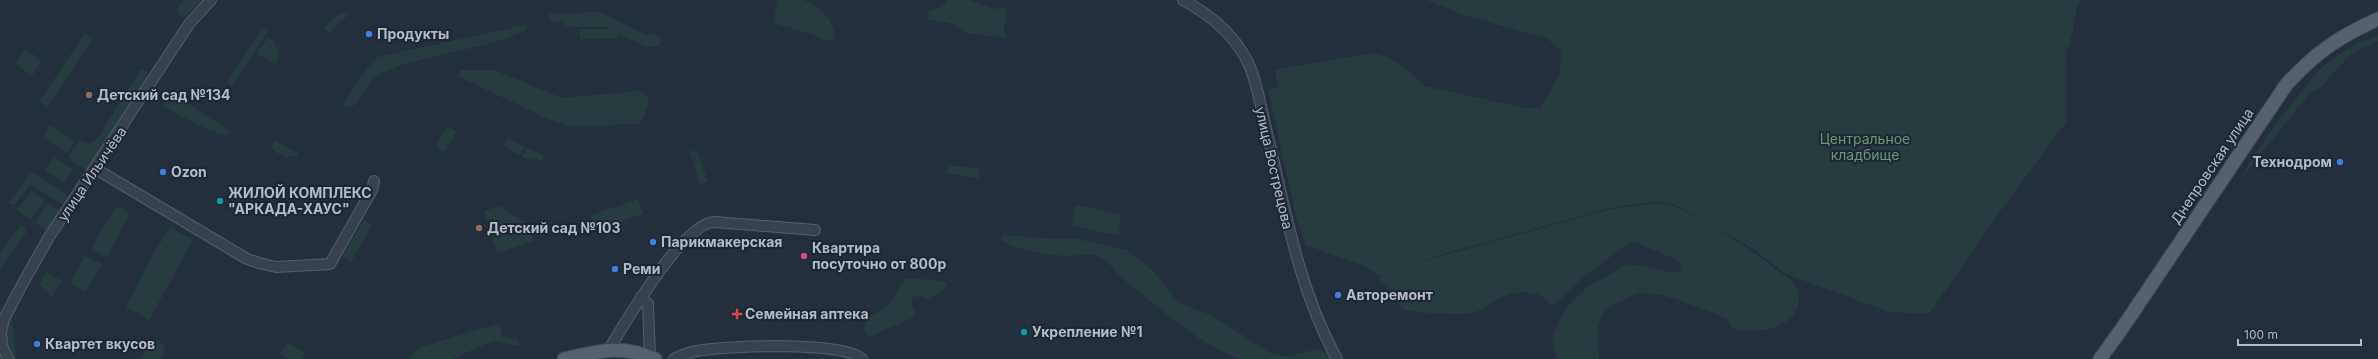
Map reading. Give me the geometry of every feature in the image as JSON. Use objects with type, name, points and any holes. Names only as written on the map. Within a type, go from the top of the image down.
[{"type":"main road","name":"Днепровская улица","points":[[2100,359],[2286,85],[2307,62],[2328,45],[2378,19]]},
{"type":"main road","points":[[564,359],[609,349],[627,350],[653,358]]},
{"type":"street","name":"улица Ильичёва","points":[[8,359],[2,346],[1,332],[4,319],[49,237],[96,169],[189,24],[211,0]]},
{"type":"street","name":"улица Вострецова","points":[[1182,0],[1203,12],[1226,31],[1250,66],[1293,247],[1324,336],[1337,359]]},
{"type":"street","points":[[96,169],[247,258],[276,267],[330,264],[372,190],[374,181]]},
{"type":"street","points":[[609,349],[641,297],[672,257],[705,223],[815,230]]},
{"type":"street","points":[[641,297],[648,304],[653,358]]},
{"type":"street","points":[[674,359],[703,350],[803,347],[849,351],[862,359]]},
{"type":"green space","points":[[184,0],[202,0],[184,18],[178,13],[177,9]]},
{"type":"green space","points":[[777,0],[802,0],[820,9],[825,14],[832,26],[834,38],[827,41],[805,32],[776,24],[774,21]]},
{"type":"green space","points":[[947,0],[970,0],[994,9],[1004,7],[1007,13],[1004,29],[1007,38],[966,33],[950,23],[927,19],[928,12],[942,7]]},
{"type":"green space","name":"Центральное кладбище","points":[[1427,0],[2083,0],[2077,5],[2072,35],[2066,53],[2067,121],[2001,210],[1929,314],[1889,312],[1784,273],[1755,250],[1719,229],[1677,206],[1658,201],[1610,208],[1433,257],[1401,269],[1379,275],[1363,266],[1306,245],[1297,220],[1268,89],[1278,88],[1275,70],[1372,53],[1390,58],[1404,67],[1424,86],[1525,108],[1540,108],[1560,74],[1561,51],[1548,39],[1464,15]]},
{"type":"green space","points":[[346,11],[349,15],[339,22],[330,33],[323,28],[334,17]]},
{"type":"green space","points":[[600,12],[646,35],[652,34],[662,38],[659,46],[646,46],[617,34],[617,38],[580,39],[580,29],[608,29],[608,27],[565,27],[563,21],[551,22],[549,14]]},
{"type":"green space","points":[[525,25],[528,26],[525,30],[508,38],[485,45],[415,61],[393,68],[371,81],[354,105],[350,108],[343,106],[360,77],[377,57]]},
{"type":"green space","points":[[262,28],[268,32],[231,87],[227,81]]},
{"type":"green space","points":[[85,33],[93,39],[48,107],[39,102]]},
{"type":"green space","points":[[2378,35],[2378,41],[2351,54],[2320,88],[2310,93],[2243,176],[2267,136],[2317,73],[2331,60],[2344,51]]},
{"type":"green space","points":[[268,37],[275,42],[278,57],[275,64],[257,54]]},
{"type":"green space","points":[[25,49],[42,60],[32,76],[16,64]]},
{"type":"green space","points":[[141,69],[147,72],[147,79],[88,169],[85,170],[71,160],[69,156],[80,140],[89,143],[98,138]]},
{"type":"green space","points":[[461,70],[494,70],[562,98],[638,91],[645,93],[649,102],[642,121],[637,124],[568,126],[550,120],[460,77],[458,75]]},
{"type":"green space","points":[[170,92],[230,131],[227,135],[208,130],[162,106]]},
{"type":"green space","points":[[50,125],[75,141],[67,153],[42,137]]},
{"type":"green space","points":[[450,127],[456,132],[445,151],[441,151],[436,146],[446,128]]},
{"type":"green space","points":[[508,138],[525,147],[520,155],[503,146]]},
{"type":"green space","points":[[275,140],[298,153],[298,155],[291,157],[277,153],[271,148]]},
{"type":"green space","points":[[527,147],[544,156],[542,161],[534,158],[530,160],[522,157]]},
{"type":"green space","points":[[697,150],[708,182],[700,184],[690,152]]},
{"type":"green space","points":[[54,157],[73,169],[65,183],[45,170]]},
{"type":"green space","points":[[948,165],[980,169],[979,178],[947,173]]},
{"type":"green space","points":[[31,172],[64,192],[68,197],[64,205],[30,185],[14,205],[8,203]]},
{"type":"green space","points":[[31,191],[45,200],[30,220],[17,210]]},
{"type":"green space","points":[[638,199],[643,214],[596,230],[591,215]]},
{"type":"green space","points":[[48,203],[61,211],[46,231],[35,222]]},
{"type":"green space","points":[[1658,203],[1676,207],[1719,230],[1745,246],[1791,280],[1795,285],[1799,298],[1797,309],[1790,318],[1769,329],[1743,331],[1732,328],[1728,319],[1684,302],[1660,295],[1638,293],[1615,304],[1608,309],[1603,316],[1599,323],[1597,339],[1599,359],[1557,359],[1552,340],[1559,320],[1571,302],[1587,287],[1628,264],[1676,273],[1682,268],[1679,261],[1638,243],[1630,242],[1581,279],[1554,305],[1551,305],[1546,299],[1539,295],[1518,292],[1503,297],[1475,312],[1467,314],[1426,313],[1403,309],[1399,305],[1391,289],[1379,279],[1380,275],[1434,258],[1611,209]]},
{"type":"green space","points":[[1077,205],[1121,214],[1119,234],[1116,235],[1073,226],[1075,206]]},
{"type":"green space","points":[[500,206],[529,226],[534,241],[497,253],[484,211]]},
{"type":"green space","points":[[121,207],[128,213],[129,216],[108,255],[104,256],[94,250],[92,246],[115,208]]},
{"type":"green space","points":[[364,220],[372,225],[351,262],[342,257]]},
{"type":"green space","points":[[20,226],[25,227],[26,233],[0,270],[0,252]]},
{"type":"green space","points":[[170,227],[193,240],[149,320],[126,307],[151,258]]},
{"type":"green space","points":[[1003,235],[1058,239],[1073,238],[1127,250],[1153,271],[1179,303],[1211,315],[1272,354],[1289,356],[1318,349],[1328,353],[1332,359],[1240,359],[1208,344],[1193,334],[1122,278],[1106,261],[1100,257],[1088,254],[1060,256],[1021,249],[1005,243],[1000,239]]},
{"type":"green space","points":[[85,256],[102,264],[86,292],[73,285],[71,281]]},
{"type":"green space","points":[[46,272],[62,281],[52,297],[39,284]]},
{"type":"green space","points":[[908,278],[943,281],[947,284],[944,290],[927,299],[919,296],[913,297],[911,303],[915,313],[912,318],[871,336],[866,335],[864,328],[868,318],[885,309],[891,303],[899,287],[904,280]]},
{"type":"green space","points":[[11,315],[16,359],[11,359],[5,337],[6,326]]},
{"type":"green space","points":[[497,324],[501,327],[501,336],[519,340],[519,345],[515,346],[494,340],[453,359],[408,359],[420,347]]},
{"type":"green space","points":[[153,339],[160,341],[165,349],[161,359],[141,359]]},
{"type":"green space","points":[[287,342],[306,353],[302,359],[290,359],[280,353]]},
{"type":"place","name":"Продукты","points":[[369,34]]},
{"type":"place","name":"Детский сад №134","points":[[89,95]]},
{"type":"place","name":"Технодром","points":[[2340,162]]},
{"type":"place","name":"Ozon","points":[[163,172]]},
{"type":"place","name":"ЖИЛОЙ КОМПЛЕКС \"АРКАДА-ХАУС\"","points":[[220,201]]},
{"type":"place","name":"Детский сад №103","points":[[479,228]]},
{"type":"place","name":"Парикмакерская","points":[[653,242]]},
{"type":"place","name":"Квартира посуточно от 800р","points":[[804,256]]},
{"type":"place","name":"Реми","points":[[615,269]]},
{"type":"place","name":"Авторемонт","points":[[1338,295]]},
{"type":"place","name":"Семейная аптека","points":[[737,314]]},
{"type":"place","name":"Укрепление №1","points":[[1024,332]]},
{"type":"place","name":"Квартет вкусов","points":[[37,344]]}]
